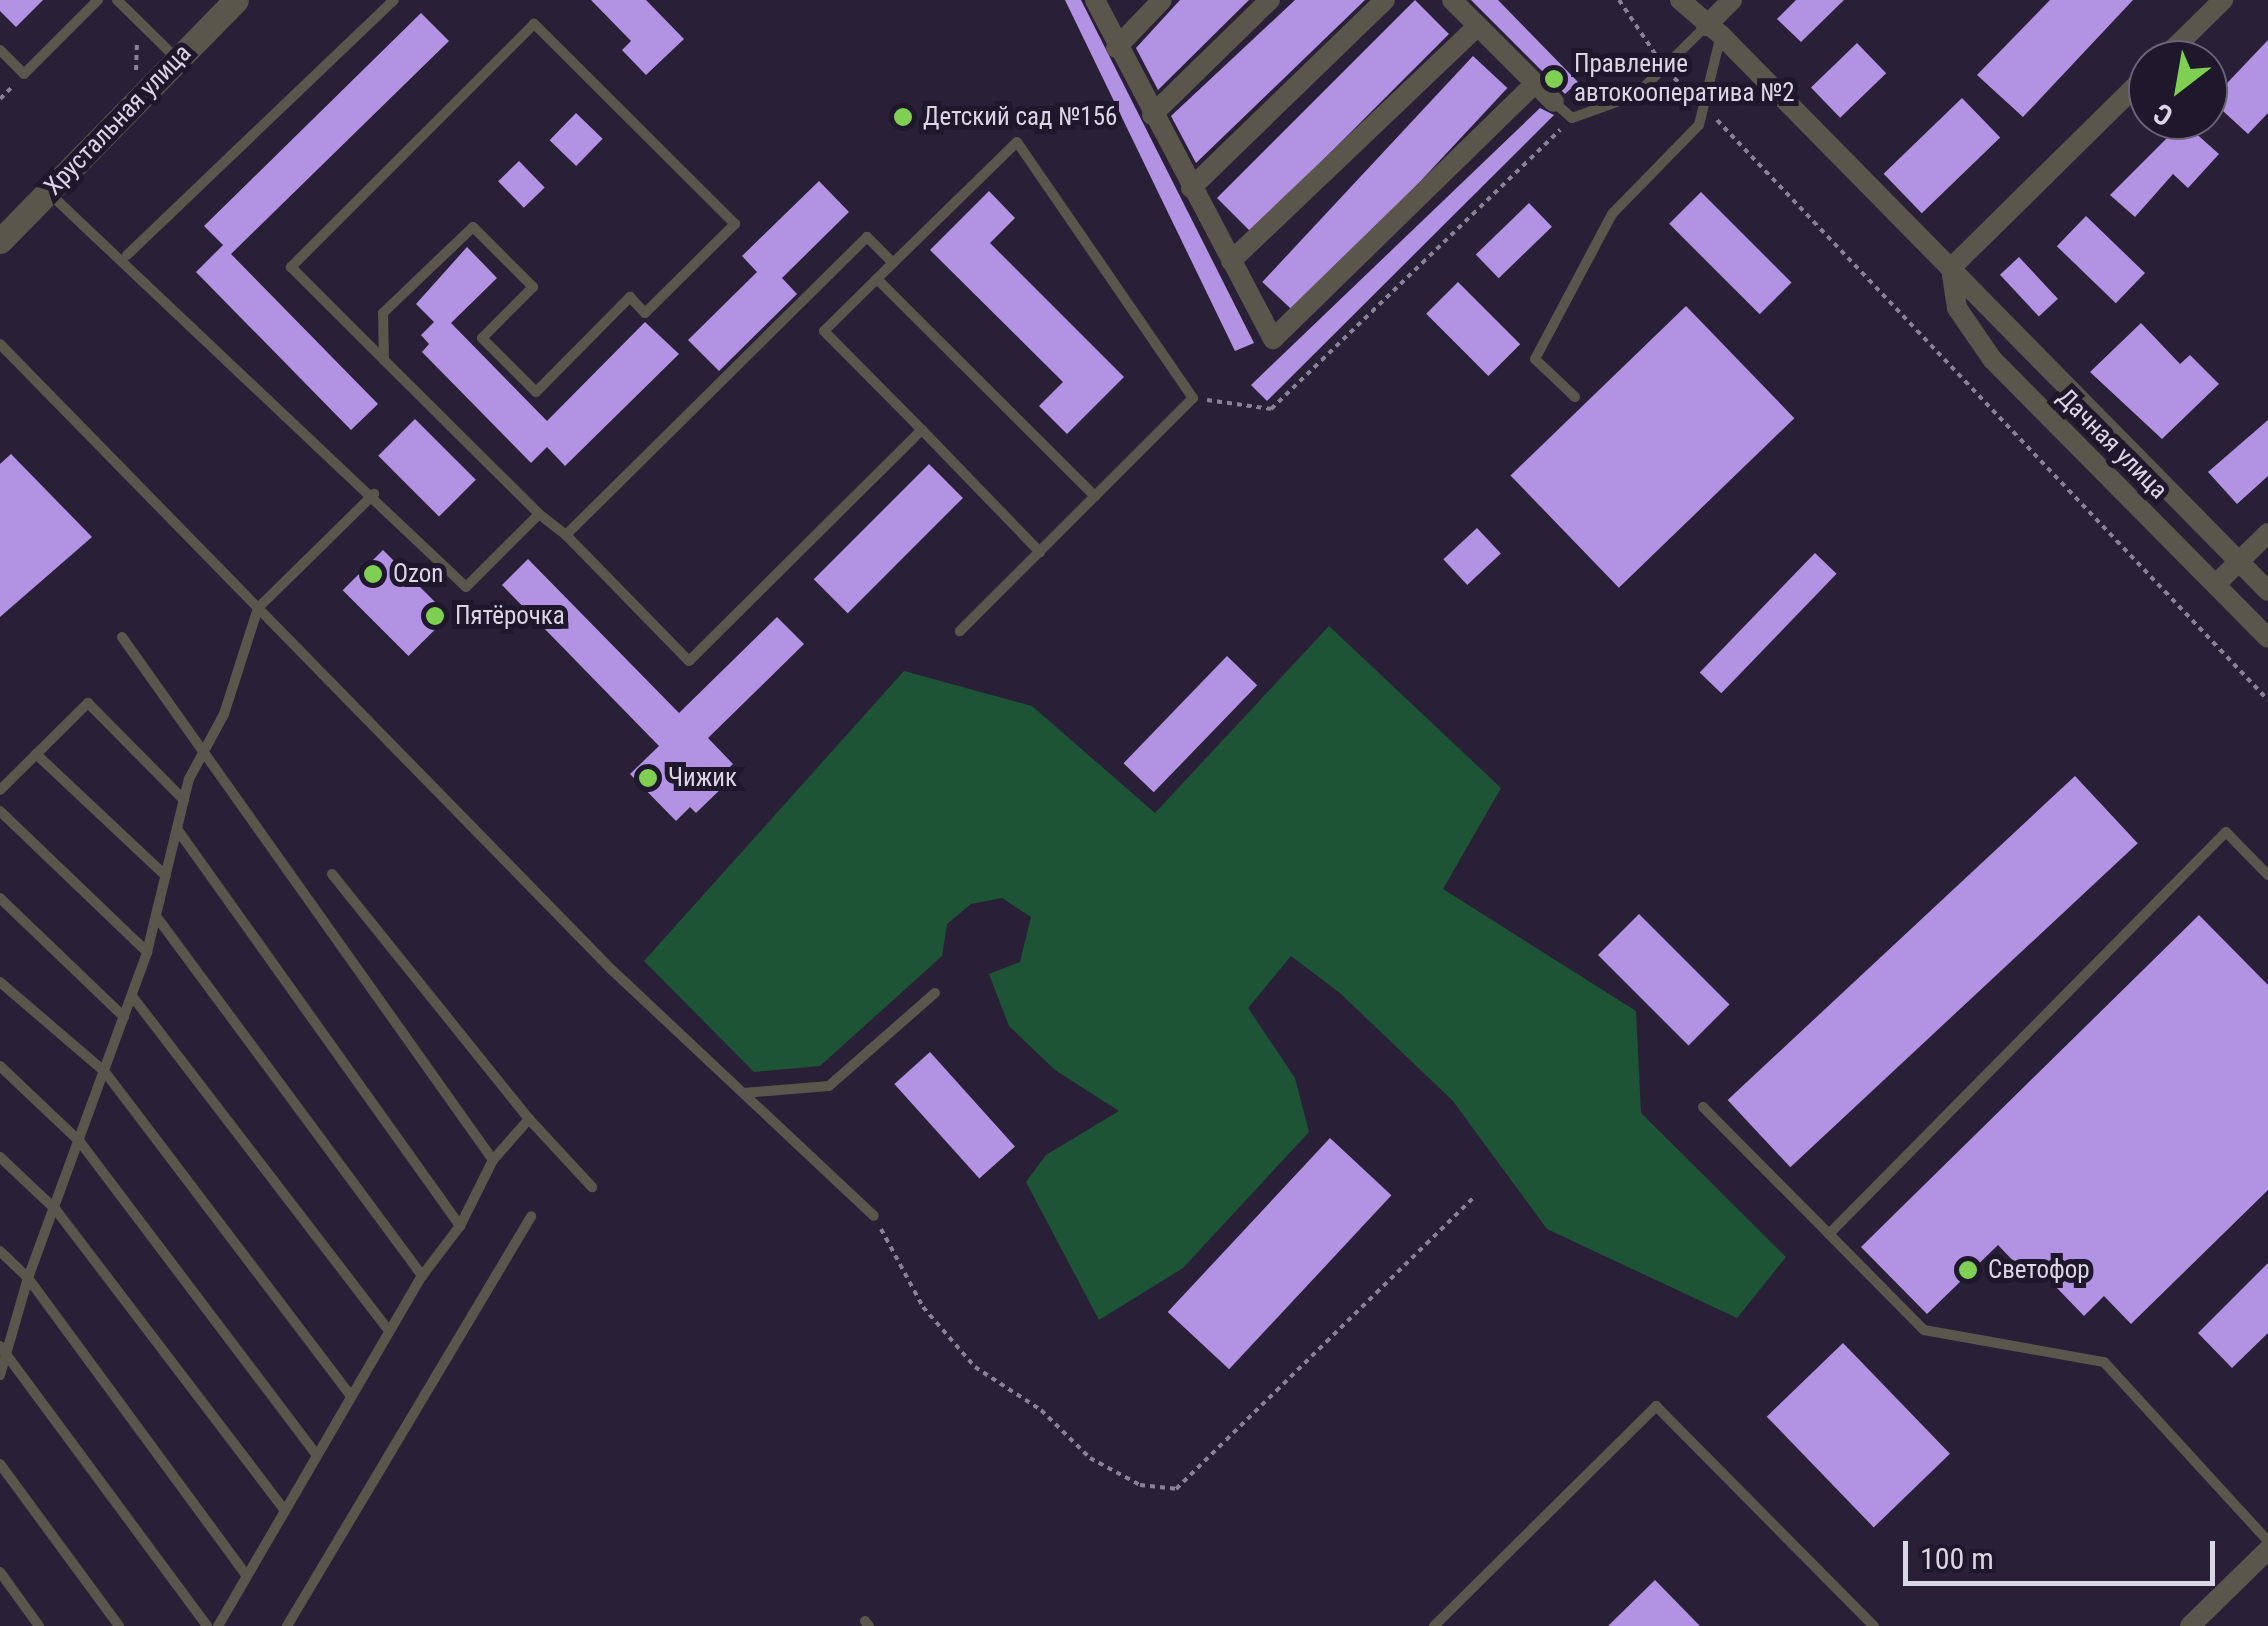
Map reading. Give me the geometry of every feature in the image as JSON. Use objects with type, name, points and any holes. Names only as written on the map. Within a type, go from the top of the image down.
[{"type":"street","name":"Хрустальная улица","points":[[0,241],[236,0]]},
{"type":"street","points":[[1095,0],[1116,48],[1273,339],[1536,83]]},
{"type":"street","points":[[1116,48],[1162,0]]},
{"type":"street","points":[[1152,115],[1270,0]]},
{"type":"street","points":[[1192,188],[1385,0]]},
{"type":"street","points":[[1452,0],[1554,102]]},
{"type":"street","name":"Дачная улица","points":[[1680,0],[1951,268],[2268,591]]},
{"type":"street","points":[[1713,30],[1732,0]]},
{"type":"street","points":[[2182,40],[2223,0]]},
{"type":"street","points":[[1231,261],[1478,26]]},
{"type":"street","points":[[1951,268],[2128,94]]},
{"type":"street","name":"Дачная улица","points":[[1951,268],[1957,308],[1992,360],[2268,638]]},
{"type":"street","points":[[2216,584],[2268,533]]},
{"type":"street","points":[[2198,1623],[2268,1550]]},
{"type":"lane","points":[[0,50],[24,74],[98,0]]},
{"type":"lane","points":[[117,0],[176,59]]},
{"type":"lane","points":[[127,255],[394,0]]},
{"type":"lane","points":[[384,360],[383,313],[472,228],[533,287],[482,338],[536,392],[630,298],[646,313],[735,224],[534,24],[291,267],[384,360],[539,514],[566,536],[689,660],[922,430]]},
{"type":"lane","points":[[1554,102],[1572,118],[1636,95],[1663,68],[1713,30]]},
{"type":"lane","points":[[1575,397],[1535,359],[1612,214],[1699,126],[1713,30]]},
{"type":"lane","points":[[960,631],[1040,552],[1096,496],[1193,398],[1016,142],[824,332],[1040,552]]},
{"type":"lane","points":[[48,192],[374,494],[466,587],[539,514]]},
{"type":"lane","points":[[566,536],[868,237],[893,263]]},
{"type":"lane","points":[[877,279],[1096,496]]},
{"type":"lane","points":[[0,344],[612,970],[874,1216]]},
{"type":"lane","points":[[0,1375],[28,1278],[147,952],[184,800],[224,714],[258,608],[374,494]]},
{"type":"lane","points":[[122,637],[202,755],[493,1160]]},
{"type":"lane","points":[[0,790],[88,704],[184,800]]},
{"type":"lane","points":[[36,754],[166,876]]},
{"type":"lane","points":[[0,810],[147,952]]},
{"type":"lane","points":[[177,830],[460,1226]]},
{"type":"lane","points":[[1829,1234],[2226,832],[2268,874]]},
{"type":"lane","points":[[332,874],[528,1118],[592,1186]]},
{"type":"lane","points":[[0,898],[124,1017]]},
{"type":"lane","points":[[156,916],[422,1276]]},
{"type":"lane","points":[[0,982],[105,1072],[352,1396]]},
{"type":"lane","points":[[744,1093],[828,1086],[935,993]]},
{"type":"lane","points":[[132,996],[389,1331]]},
{"type":"lane","points":[[0,1066],[80,1142],[317,1455]]},
{"type":"lane","points":[[1703,1107],[1924,1330],[2104,1362],[2268,1541]]},
{"type":"lane","points":[[218,1626],[422,1276],[460,1226],[493,1160],[528,1118]]},
{"type":"lane","points":[[0,1157],[56,1210],[285,1511]]},
{"type":"lane","points":[[287,1626],[531,1216]]},
{"type":"lane","points":[[0,1252],[28,1278],[247,1576]]},
{"type":"lane","points":[[4,1351],[206,1626]]},
{"type":"lane","points":[[1434,1626],[1656,1406],[1874,1626]]},
{"type":"lane","points":[[0,1464],[119,1626]]},
{"type":"lane","points":[[0,1572],[38,1626]]},
{"type":"path","points":[[1620,0],[1663,68],[1704,106],[2268,700]]},
{"type":"path","points":[[136,73],[138,20]]},
{"type":"path","points":[[0,100],[24,74]]},
{"type":"path","points":[[1193,398],[1271,409],[1572,118]]},
{"type":"path","points":[[874,1216],[923,1307],[975,1367],[1041,1410],[1090,1458],[1140,1486],[1176,1489],[1473,1198]]},
{"type":"green space","points":[[1329,626],[1501,788],[1443,889],[1636,1011],[1641,1113],[1786,1257],[1737,1318],[1547,1229],[1453,1101],[1340,993],[1291,956],[1248,1008],[1295,1078],[1309,1132],[1183,1268],[1099,1320],[1026,1182],[1046,1155],[1119,1111],[1055,1070],[1009,1026],[989,974],[1020,962],[1031,917],[1002,898],[971,904],[947,924],[942,956],[820,1066],[754,1072],[644,961],[904,671],[1032,706],[1155,813]]},
{"type":"building","points":[[0,0],[43,0],[16,27],[0,11]]},
{"type":"building","points":[[591,0],[646,0],[684,39],[646,75],[622,50],[631,41]]},
{"type":"building","points":[[1065,0],[1081,0],[1254,343],[1235,351]]},
{"type":"building","points":[[1180,0],[1249,0],[1158,90],[1136,48]]},
{"type":"building","points":[[1295,0],[1365,0],[1196,163],[1171,116]]},
{"type":"building","points":[[1415,0],[1449,34],[1251,232],[1217,198]]},
{"type":"building","points":[[1471,0],[1498,0],[1578,82],[1565,94]]},
{"type":"building","points":[[1796,0],[1844,0],[1801,42],[1777,19]]},
{"type":"building","points":[[2050,0],[2133,0],[2023,117],[1977,75]]},
{"type":"building","points":[[421,13],[449,41],[231,254],[378,404],[351,430],[196,272],[223,245],[204,226]]},
{"type":"building","points":[[2268,40],[2268,113],[2248,134],[2228,116],[2228,82]]},
{"type":"building","points":[[1857,43],[1886,73],[1840,118],[1811,87]]},
{"type":"building","points":[[1473,56],[1507,88],[1297,314],[1262,282]]},
{"type":"building","points":[[1962,98],[2000,138],[1922,213],[1884,174]]},
{"type":"building","points":[[1540,108],[1554,115],[1267,401],[1251,385]]},
{"type":"building","points":[[576,113],[603,139],[576,166],[550,140]]},
{"type":"building","points":[[2165,140],[2203,140],[2219,154],[2188,188],[2173,174],[2135,217],[2110,195]]},
{"type":"building","points":[[519,161],[545,188],[524,208],[498,181]]},
{"type":"building","points":[[819,181],[849,212],[782,278],[797,294],[719,371],[688,340],[757,272],[742,256]]},
{"type":"building","points":[[989,191],[1015,218],[990,243],[1124,377],[1067,434],[1039,406],[1063,382],[930,250]]},
{"type":"building","points":[[1701,192],[1792,283],[1760,314],[1669,224]]},
{"type":"building","points":[[1529,203],[1552,227],[1499,278],[1476,254]]},
{"type":"building","points":[[2086,216],[2145,273],[2116,303],[2057,246]]},
{"type":"building","points":[[467,247],[497,278],[451,323],[547,421],[645,322],[679,354],[565,466],[547,447],[531,463],[422,352],[429,344],[421,335],[434,322],[416,304]]},
{"type":"building","points":[[2019,257],[2058,299],[2039,316],[2000,275]]},
{"type":"building","points":[[1458,282],[1520,344],[1488,376],[1426,314]]},
{"type":"building","points":[[1686,306],[1794,418],[1619,588],[1510,475]]},
{"type":"building","points":[[2141,323],[2180,364],[2190,355],[2219,384],[2162,439],[2090,372]]},
{"type":"building","points":[[415,419],[476,480],[439,517],[378,456]]},
{"type":"building","points":[[2268,420],[2268,476],[2237,504],[2208,472]]},
{"type":"building","points":[[11,454],[92,537],[0,617],[0,464]]},
{"type":"building","points":[[929,464],[963,498],[848,613],[814,579]]},
{"type":"building","points":[[1477,528],[1501,554],[1467,585],[1443,559]]},
{"type":"building","points":[[383,550],[449,616],[408,656],[343,590]]},
{"type":"building","points":[[1815,553],[1837,574],[1721,693],[1700,672]]},
{"type":"building","points":[[528,559],[679,713],[777,617],[804,644],[708,738],[733,764],[721,775],[728,782],[696,813],[690,807],[676,821],[630,774],[659,746],[502,585]]},
{"type":"building","points":[[1227,656],[1257,685],[1154,792],[1123,763]]},
{"type":"building","points":[[2075,776],[2138,843],[1790,1167],[1728,1100]]},
{"type":"building","points":[[1639,914],[1730,1005],[1688,1046],[1598,955]]},
{"type":"building","points":[[2199,915],[2268,985],[2268,1190],[2131,1324],[2104,1296],[2084,1316],[2031,1261],[2022,1270],[1998,1245],[1927,1314],[1861,1247]]},
{"type":"building","points":[[930,1052],[1015,1146],[979,1178],[894,1084]]},
{"type":"building","points":[[1330,1138],[1391,1195],[1229,1369],[1168,1312]]},
{"type":"building","points":[[2268,1263],[2268,1333],[2232,1368],[2198,1333]]},
{"type":"building","points":[[1843,1343],[1950,1454],[1874,1527],[1767,1417]]},
{"type":"building","points":[[1655,1580],[1700,1626],[1608,1626]]},
{"type":"place","name":"Правление автокооператива №2","points":[[1554,79]]},
{"type":"place","name":"Детский сад №156","points":[[903,117]]},
{"type":"place","name":"Ozon","points":[[373,574]]},
{"type":"place","name":"Пятёрочка","points":[[435,616]]},
{"type":"place","name":"Чижик","points":[[648,778]]},
{"type":"place","name":"Светофор","points":[[1968,1270]]}]
